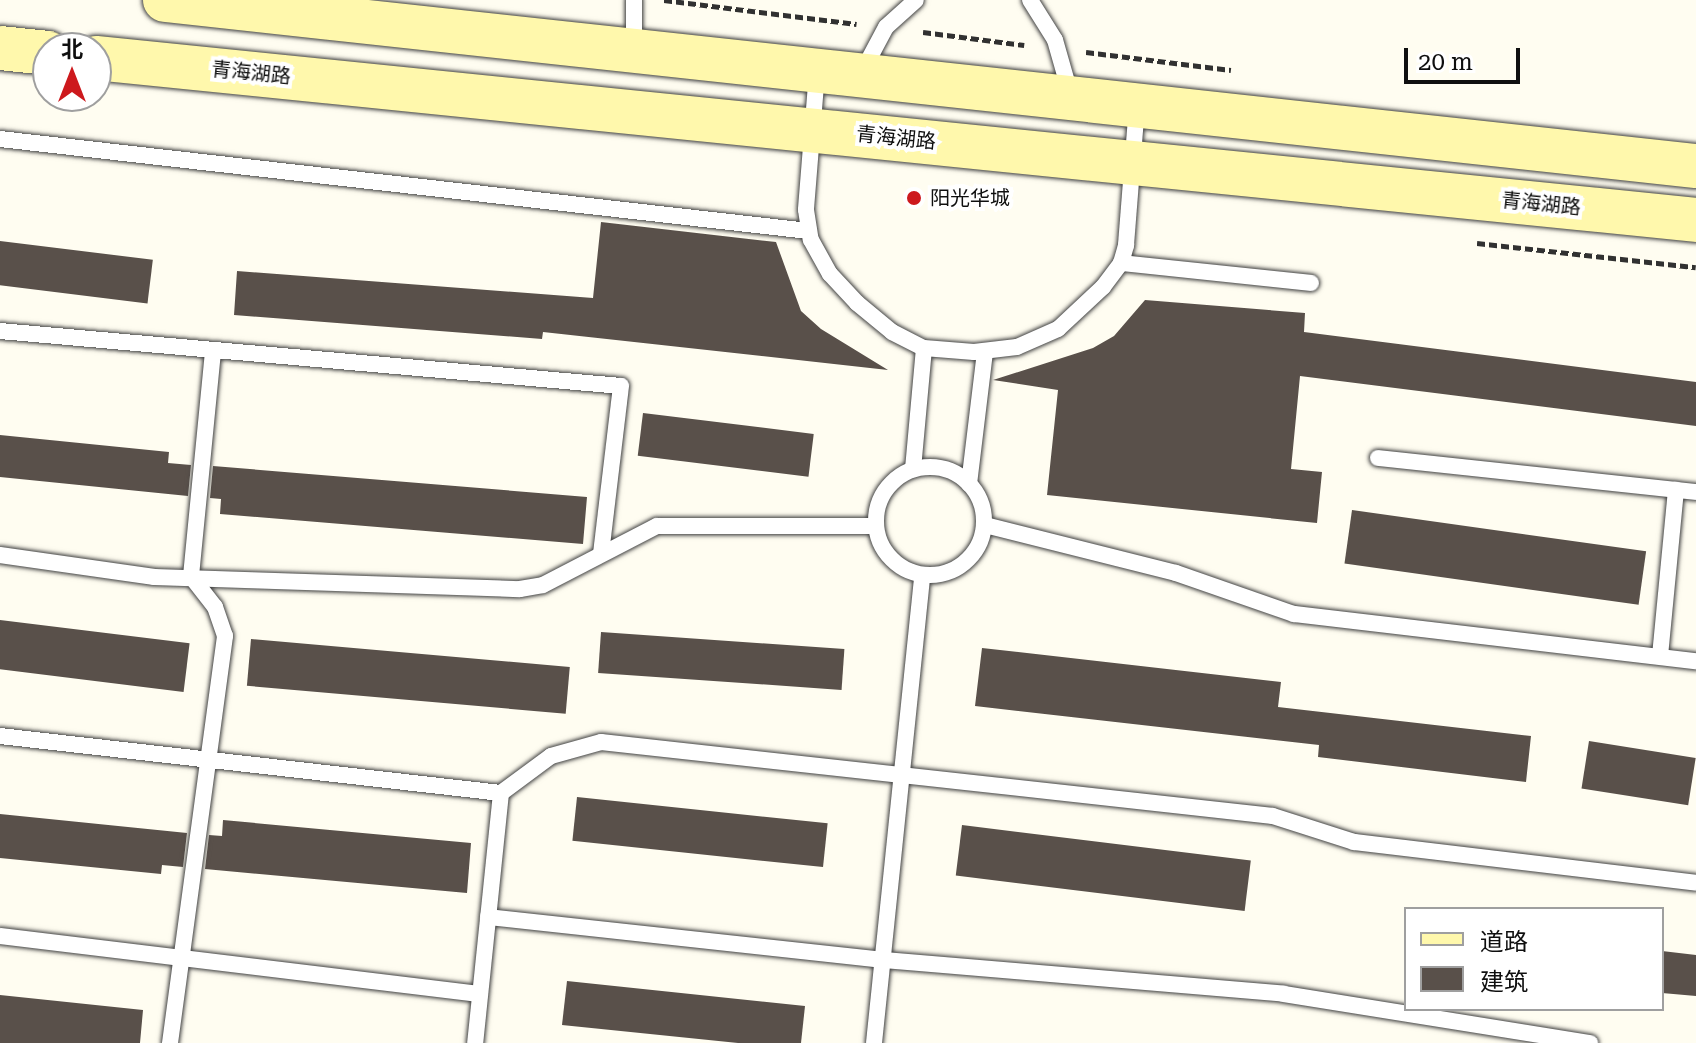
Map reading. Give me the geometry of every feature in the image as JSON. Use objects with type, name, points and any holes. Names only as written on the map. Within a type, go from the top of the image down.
[{"type":"main road","points":[[165,0],[1696,166]]},
{"type":"main road","points":[[0,48],[32,51]]},
{"type":"main road","name":"青海湖路","points":[[112,60],[1696,220]]},
{"type":"lane","points":[[634,0],[634,51]]},
{"type":"lane","points":[[860,75],[886,27],[916,0]]},
{"type":"lane","points":[[1030,0],[1039,8],[1058,49],[1072,98]]},
{"type":"lane","points":[[817,71],[809,231],[830,274],[857,303],[892,332],[924,348],[985,351],[1017,347],[1058,329],[1121,263],[1137,105]]},
{"type":"lane","points":[[0,139],[809,231]]},
{"type":"lane","points":[[1121,263],[1311,283]]},
{"type":"lane","points":[[0,331],[621,386],[601,553]]},
{"type":"lane","points":[[913,469],[924,348]]},
{"type":"lane","points":[[170,1043],[225,636],[215,607],[191,576],[213,350]]},
{"type":"lane","points":[[969,484],[985,351]]},
{"type":"lane","points":[[1378,458],[1696,492]]},
{"type":"lane","points":[[913,469],[948,469],[969,484],[983,507],[985,525],[981,542],[957,569],[922,575],[890,558],[876,526],[884,491],[913,469]]},
{"type":"lane","points":[[1660,656],[1676,490]]},
{"type":"lane","points":[[985,525],[1176,573],[1294,614],[1696,661]]},
{"type":"lane","points":[[0,555],[154,577],[520,589],[543,585],[657,526],[876,526]]},
{"type":"lane","points":[[874,1043],[922,575]]},
{"type":"lane","points":[[0,736],[501,793],[551,756],[601,742],[1273,816],[1354,842],[1696,883]]},
{"type":"lane","points":[[475,1043],[501,793]]},
{"type":"lane","points":[[488,917],[883,960],[1284,994],[1590,1043]]},
{"type":"lane","points":[[0,936],[480,994]]},
{"type":"path","points":[[664,0],[1244,72]]},
{"type":"building","points":[[601,222],[776,242],[801,311],[821,329],[888,370],[543,332],[542,339],[234,315],[237,271],[593,298]]},
{"type":"building","points":[[0,241],[153,260],[147,303],[0,285]]},
{"type":"building","points":[[1145,300],[1305,313],[1304,332],[1696,382],[1696,426],[1300,376],[1291,469],[1322,472],[1317,523],[1047,495],[1058,390],[993,380],[1093,348],[1114,336]]},
{"type":"building","points":[[643,413],[814,434],[808,477],[638,456]]},
{"type":"building","points":[[0,435],[169,452],[168,463],[191,465],[188,496],[0,477]]},
{"type":"building","points":[[213,466],[587,497],[583,544],[220,514],[221,499],[210,498]]},
{"type":"building","points":[[1352,510],[1646,551],[1639,605],[1344,563]]},
{"type":"building","points":[[0,620],[190,643],[184,692],[0,669]]},
{"type":"building","points":[[601,632],[844,649],[842,690],[598,673]]},
{"type":"building","points":[[251,639],[570,667],[566,714],[247,686]]},
{"type":"building","points":[[982,648],[1281,682],[1278,707],[1531,736],[1526,782],[1318,757],[1319,745],[975,706]]},
{"type":"building","points":[[1589,741],[1696,758],[1688,805],[1581,788]]},
{"type":"building","points":[[577,797],[828,823],[823,867],[572,841]]},
{"type":"building","points":[[0,814],[187,833],[183,867],[162,865],[161,874],[0,858]]},
{"type":"building","points":[[223,820],[471,843],[467,893],[205,869],[209,835],[222,836]]},
{"type":"building","points":[[962,825],[1251,860],[1245,911],[956,876]]},
{"type":"building","points":[[1664,951],[1696,955],[1696,996],[1664,993]]},
{"type":"building","points":[[567,981],[805,1006],[801,1043],[738,1043],[562,1025]]},
{"type":"building","points":[[0,995],[143,1010],[140,1043],[0,1043]]},
{"type":"place","name":"阳光华城","points":[[914,198]]}]
